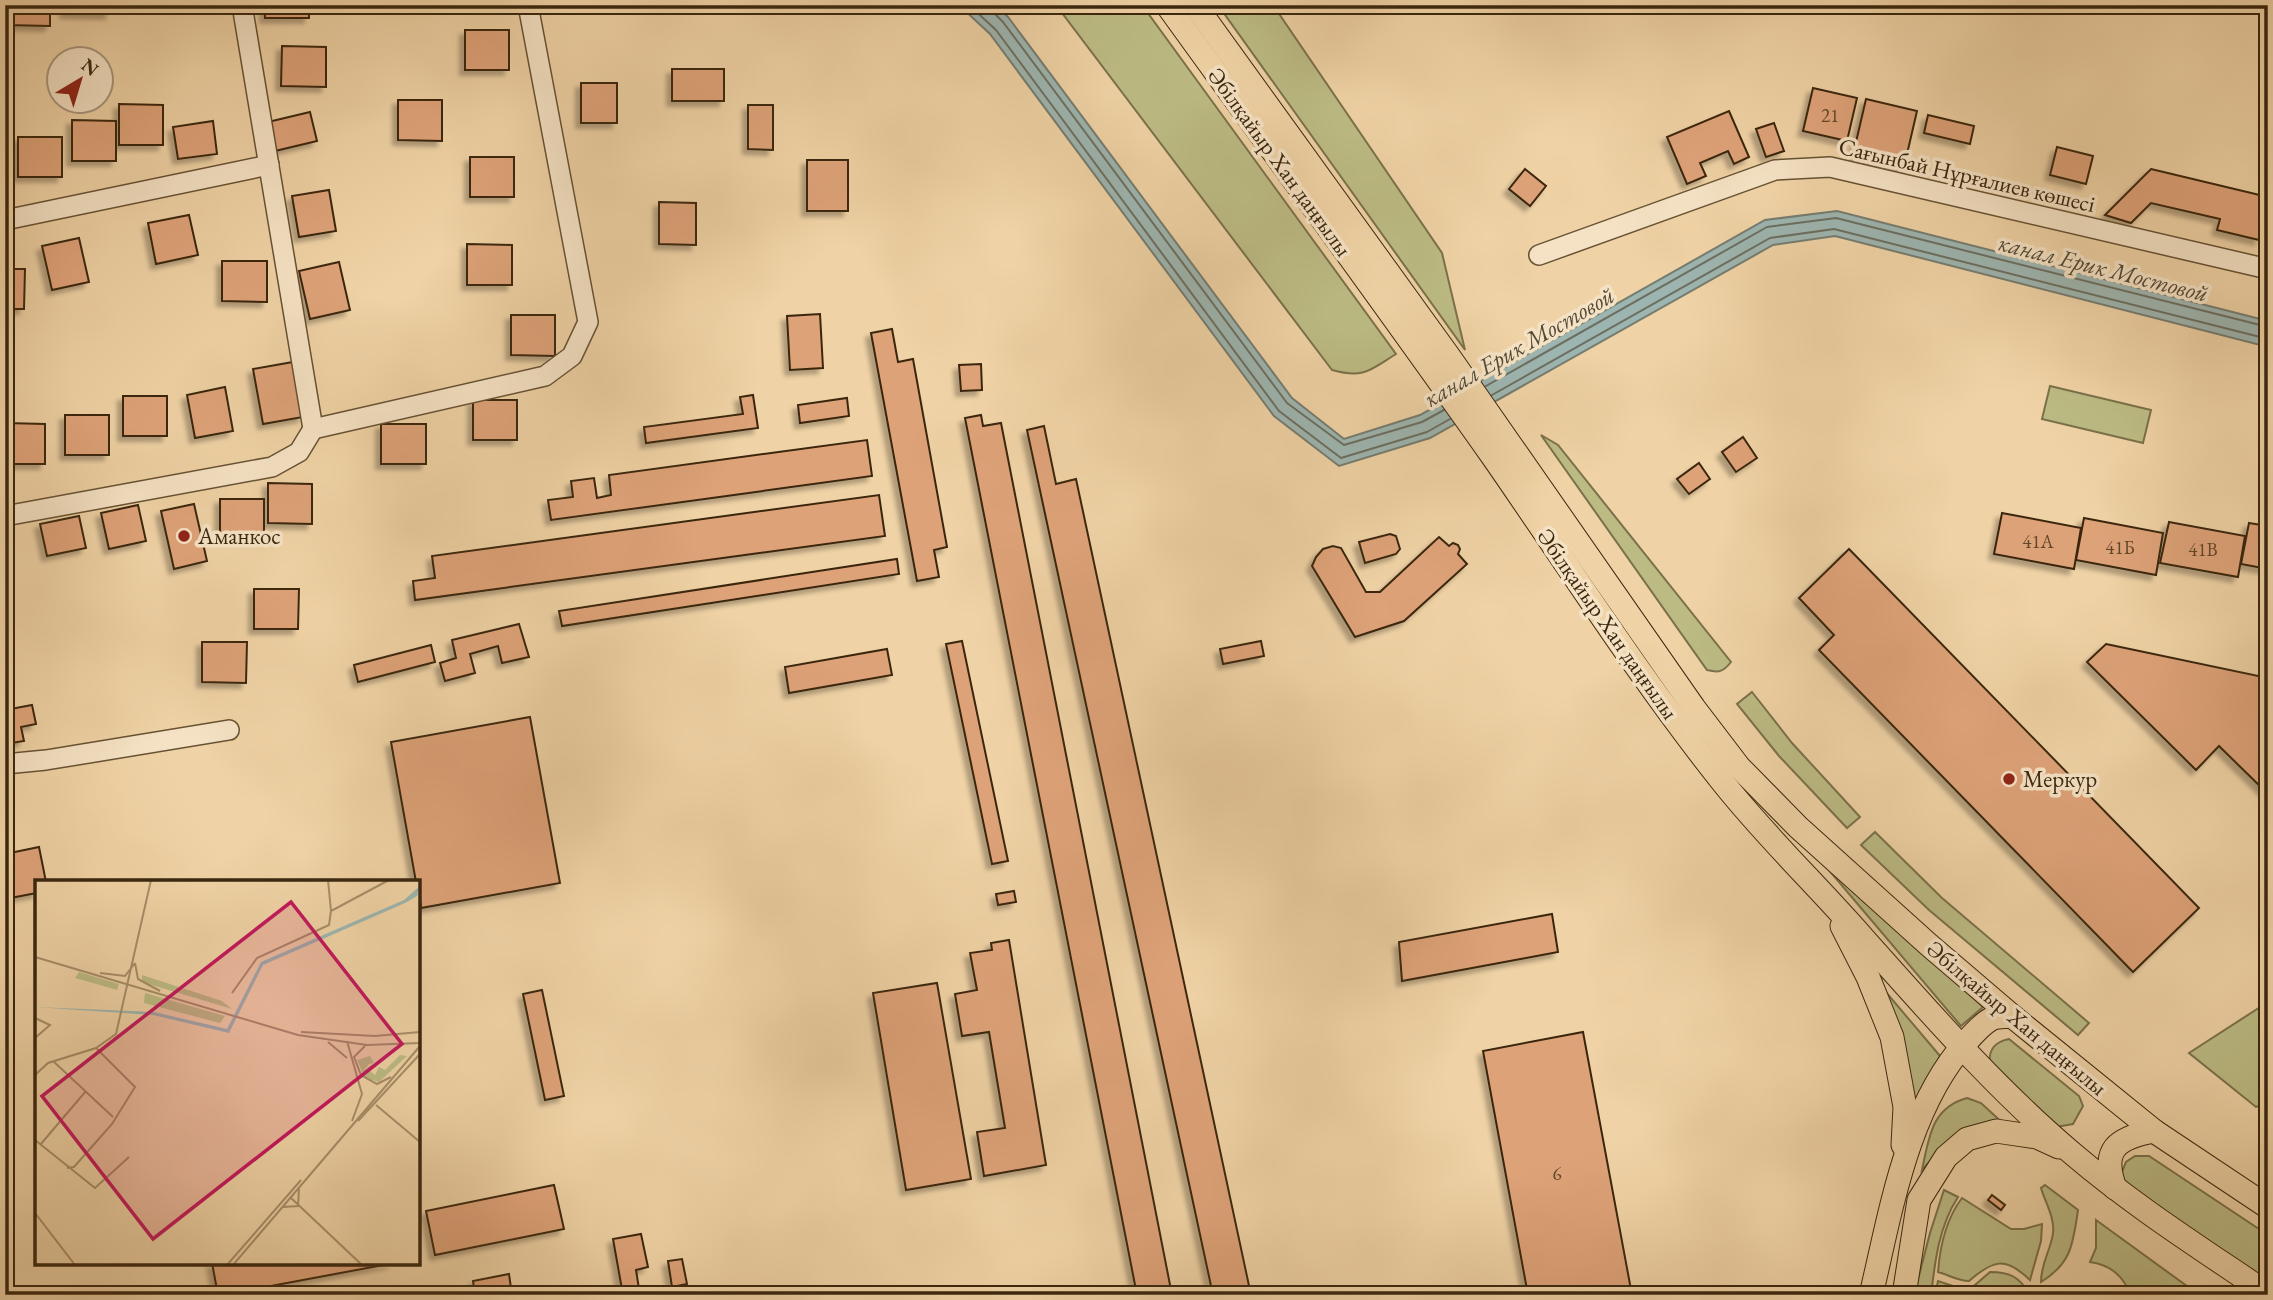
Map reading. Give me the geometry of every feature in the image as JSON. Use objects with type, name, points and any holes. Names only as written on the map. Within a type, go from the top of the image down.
[{"type":"main road","name":"Әбілқайыр Хан даңғылы","points":[[1167,5],[1442,365],[1510,442],[1694,708],[1739,767],[1798,827],[1929,946],[2012,1016],[2154,1131],[2268,1207]]},
{"type":"main road","name":"Әбілқайыр Хан даңғылы","points":[[1195,5],[1442,365],[1493,458],[1671,716],[1741,804],[1776,845],[1826,895],[1961,1048],[2071,1152],[2115,1188],[2268,1294]]},
{"type":"main road","points":[[1826,895],[1868,977],[1892,1037],[1905,1107],[1902,1166]]},
{"type":"main road","points":[[1871,1295],[1902,1166],[1941,1075],[1977,1030],[1992,1018],[2012,1016]]},
{"type":"main road","points":[[1904,1295],[1919,1200],[1946,1157],[1967,1139],[1996,1131],[2037,1137],[2071,1152]]},
{"type":"main road","points":[[2115,1188],[2108,1168],[2112,1152],[2119,1143],[2132,1135],[2154,1131]]},
{"type":"street","points":[[5,516],[272,467],[299,452],[313,429],[242,5]]},
{"type":"street","points":[[313,429],[545,376],[572,356],[588,322],[528,5]]},
{"type":"street","points":[[5,220],[269,165]]},
{"type":"street","name":"Сағынбай Нұрғалиев көшесі","points":[[1539,255],[1775,170],[1830,167],[2268,269]]},
{"type":"street","points":[[5,764],[46,761],[229,730]]},
{"type":"shaded area","points":[[1056,5],[1142,5],[1396,354],[1359,373],[1332,370]]},
{"type":"shaded area","points":[[1218,5],[1273,5],[1442,253],[1465,350]]},
{"type":"shaded area","points":[[2050,386],[2151,410],[2143,443],[2042,419]]},
{"type":"shaded area","points":[[1541,435],[1558,445],[1731,662],[1726,668],[1721,671],[1707,670]]},
{"type":"shaded area","points":[[1752,692],[1792,743],[1860,817],[1847,828],[1779,756],[1737,704]]},
{"type":"shaded area","points":[[1875,832],[1942,898],[2089,1023],[2078,1035],[1929,910],[1861,845]]},
{"type":"shaded area","points":[[1800,836],[1983,1007],[1961,1026]]},
{"type":"shaded area","points":[[1885,991],[1940,1056],[1915,1108]]},
{"type":"shaded area","points":[[2268,1002],[2268,1103],[2256,1107],[2189,1053]]},
{"type":"shaded area","points":[[2009,1039],[2079,1096],[2083,1106],[2073,1124],[2056,1127],[1990,1064],[1990,1054],[1994,1047]]},
{"type":"shaded area","points":[[1967,1098],[1981,1103],[2006,1126],[1937,1153],[1922,1170],[1930,1136],[1939,1117],[1946,1109]]},
{"type":"shaded area","points":[[2135,1156],[2149,1156],[2268,1235],[2268,1281],[2125,1188],[2121,1174],[2126,1162]]},
{"type":"shaded area","points":[[2045,1185],[2078,1210],[2072,1242],[2065,1260],[2041,1282],[2053,1233],[2051,1216],[2041,1188]]},
{"type":"shaded area","points":[[1944,1190],[1958,1197],[1942,1232],[1931,1295],[1914,1295],[1930,1233]]},
{"type":"shaded area","points":[[1962,1198],[2011,1229],[2042,1224],[2041,1241],[2030,1280],[2006,1264],[1992,1265],[1969,1281],[1938,1272],[1945,1233]]},
{"type":"shaded area","points":[[2096,1220],[2191,1289],[2194,1295],[2131,1295],[2115,1272],[2090,1262],[2096,1248]]},
{"type":"shaded area","points":[[1990,1272],[2014,1277],[2030,1295],[2025,1295],[2015,1288],[2002,1288],[1989,1295],[1935,1295],[1938,1281],[1968,1291]]},
{"type":"water","name":"канал Ерик Мостовой","points":[[959,5],[995,5],[1008,17],[1292,398],[1344,439],[1420,415],[1765,220],[1837,211],[2268,321],[2268,347],[1835,236],[1773,245],[1430,438],[1339,466],[1274,416],[990,34]]},
{"type":"building","points":[[6,5],[50,5],[50,26],[6,25]]},
{"type":"building","points":[[65,5],[110,5],[110,14],[65,13]]},
{"type":"building","points":[[265,5],[309,5],[309,18],[265,18]]},
{"type":"building","points":[[465,30],[509,30],[509,70],[465,70]]},
{"type":"building","points":[[282,46],[326,47],[326,87],[281,86]]},
{"type":"building","points":[[672,69],[724,69],[724,101],[672,101]]},
{"type":"building","points":[[581,83],[617,83],[617,123],[581,123]]},
{"type":"building","points":[[1813,88],[1857,98],[1847,141],[1803,131]]},
{"type":"building","points":[[1866,99],[1917,111],[1904,167],[1853,155]]},
{"type":"building","points":[[398,100],[442,100],[442,141],[398,140]]},
{"type":"building","points":[[119,104],[163,105],[163,145],[119,145]]},
{"type":"building","points":[[748,105],[773,105],[773,150],[748,149]]},
{"type":"building","points":[[1729,111],[1749,157],[1734,164],[1728,151],[1700,163],[1706,176],[1687,184],[1667,137]]},
{"type":"building","points":[[310,112],[317,141],[275,151],[268,122]]},
{"type":"building","points":[[1928,115],[1974,126],[1970,144],[1924,133]]},
{"type":"building","points":[[72,120],[116,121],[116,161],[72,161]]},
{"type":"building","points":[[213,121],[217,154],[178,159],[173,127]]},
{"type":"building","points":[[1774,123],[1784,151],[1766,157],[1756,129]]},
{"type":"building","points":[[18,137],[62,137],[62,177],[18,177]]},
{"type":"building","points":[[2057,147],[2093,156],[2086,184],[2050,175]]},
{"type":"building","points":[[470,157],[514,157],[514,197],[470,197]]},
{"type":"building","points":[[807,160],[848,160],[848,211],[807,211]]},
{"type":"building","points":[[1525,169],[1546,186],[1530,206],[1509,189]]},
{"type":"building","points":[[2151,169],[2268,197],[2259,240],[2217,230],[2220,219],[2151,203],[2131,223],[2105,215]]},
{"type":"building","points":[[329,190],[336,231],[299,237],[292,196]]},
{"type":"building","points":[[659,202],[696,203],[696,245],[659,244]]},
{"type":"building","points":[[189,215],[198,255],[156,264],[148,223]]},
{"type":"building","points":[[79,238],[89,282],[52,290],[42,246]]},
{"type":"building","points":[[467,244],[512,245],[512,285],[467,285]]},
{"type":"building","points":[[222,261],[267,261],[267,302],[222,301]]},
{"type":"building","points":[[339,262],[350,310],[310,319],[299,271]]},
{"type":"building","points":[[5,269],[25,269],[24,309],[5,309]]},
{"type":"building","points":[[820,314],[823,368],[790,370],[787,316]]},
{"type":"building","points":[[511,315],[555,315],[555,356],[511,355]]},
{"type":"building","points":[[892,329],[898,362],[913,359],[947,547],[934,550],[939,577],[917,581],[871,333]]},
{"type":"building","points":[[293,362],[303,417],[263,424],[253,369]]},
{"type":"building","points":[[981,364],[982,390],[961,391],[959,365]]},
{"type":"building","points":[[225,387],[233,431],[195,438],[187,395]]},
{"type":"building","points":[[753,395],[758,428],[646,443],[644,427],[743,414],[740,397]]},
{"type":"building","points":[[123,396],[167,396],[167,436],[123,436]]},
{"type":"building","points":[[847,398],[849,416],[800,423],[798,405]]},
{"type":"building","points":[[473,400],[517,400],[517,440],[473,440]]},
{"type":"building","points":[[65,415],[109,415],[109,455],[65,455]]},
{"type":"building","points":[[981,415],[983,426],[1001,423],[1172,1295],[1137,1295],[965,418]]},
{"type":"building","points":[[5,423],[45,424],[45,464],[5,464]]},
{"type":"building","points":[[381,424],[426,424],[426,464],[381,464]]},
{"type":"building","points":[[1044,426],[1056,484],[1076,479],[1251,1295],[1213,1295],[1027,430]]},
{"type":"building","points":[[1743,437],[1757,458],[1736,472],[1722,452]]},
{"type":"building","points":[[867,440],[872,476],[551,520],[548,500],[573,497],[571,481],[594,478],[597,498],[611,495],[609,475]]},
{"type":"building","points":[[1699,463],[1710,479],[1689,494],[1677,479]]},
{"type":"building","points":[[268,483],[312,484],[312,524],[268,523]]},
{"type":"building","points":[[879,495],[885,536],[415,600],[413,581],[435,578],[432,556]]},
{"type":"building","points":[[220,499],[264,499],[264,539],[220,539]]},
{"type":"building","name":"Аманкос","points":[[194,504],[207,561],[174,569],[161,511]]},
{"type":"building","points":[[138,505],[146,541],[109,549],[101,513]]},
{"type":"building","points":[[2002,513],[2081,528],[2074,569],[1994,554]]},
{"type":"building","points":[[79,516],[86,548],[47,556],[40,524]]},
{"type":"building","points":[[2084,518],[2163,533],[2156,575],[2076,560]]},
{"type":"building","points":[[2169,522],[2245,536],[2238,577],[2160,563]]},
{"type":"building","points":[[2249,523],[2268,526],[2268,569],[2241,564]]},
{"type":"building","points":[[1390,534],[1396,536],[1400,549],[1396,554],[1365,563],[1359,542]]},
{"type":"building","points":[[1439,537],[1449,546],[1453,543],[1458,545],[1458,554],[1467,564],[1404,621],[1355,637],[1312,566],[1316,557],[1323,549],[1333,546],[1341,548],[1366,592],[1380,592]]},
{"type":"building","name":"Меркур","points":[[1849,549],[2199,908],[2133,972],[1819,650],[1834,635],[1799,598]]},
{"type":"building","points":[[897,559],[899,574],[562,626],[559,611]]},
{"type":"building","points":[[254,589],[299,589],[298,629],[254,629]]},
{"type":"building","points":[[519,624],[529,657],[502,663],[498,646],[470,654],[475,673],[445,681],[440,663],[456,658],[452,640]]},
{"type":"building","points":[[962,641],[1008,861],[992,864],[946,644]]},
{"type":"building","points":[[1261,641],[1264,656],[1223,664],[1220,649]]},
{"type":"building","points":[[202,642],[247,642],[246,683],[202,682]]},
{"type":"building","points":[[2106,644],[2268,678],[2268,794],[2219,746],[2196,770],[2087,662]]},
{"type":"building","points":[[431,645],[435,662],[358,682],[354,665]]},
{"type":"building","points":[[887,649],[892,675],[789,693],[785,667]]},
{"type":"building","points":[[32,705],[36,724],[21,727],[24,741],[5,744],[5,710]]},
{"type":"building","points":[[530,717],[560,883],[421,908],[420,880],[416,880],[391,742]]},
{"type":"building","points":[[39,847],[46,880],[35,880],[35,893],[5,899],[5,854]]},
{"type":"building","points":[[1014,891],[1016,902],[998,905],[996,894]]},
{"type":"building","points":[[1552,914],[1558,952],[1402,981],[1399,942]]},
{"type":"building","points":[[1009,940],[1046,1165],[984,1176],[977,1132],[1005,1128],[989,1032],[962,1036],[955,994],[977,990],[970,953],[992,950],[991,943]]},
{"type":"building","points":[[937,983],[971,1179],[906,1190],[873,993]]},
{"type":"building","points":[[542,990],[564,1096],[545,1100],[523,994]]},
{"type":"building","points":[[1583,1032],[1632,1295],[1528,1295],[1483,1051]]},
{"type":"building","points":[[554,1185],[564,1229],[435,1255],[426,1211]]},
{"type":"building","points":[[1992,1195],[2005,1205],[2001,1210],[1988,1200]]},
{"type":"building","points":[[641,1234],[648,1267],[636,1270],[640,1295],[623,1295],[613,1239]]},
{"type":"building","points":[[682,1259],[687,1284],[672,1287],[668,1261]]},
{"type":"building","points":[[212,1265],[383,1265],[223,1295],[218,1295]]},
{"type":"building","points":[[509,1274],[512,1295],[475,1295],[473,1281]]},
{"type":"place","name":"Аманкос","points":[[184,536]]},
{"type":"place","name":"Меркур","points":[[2009,779]]}]
